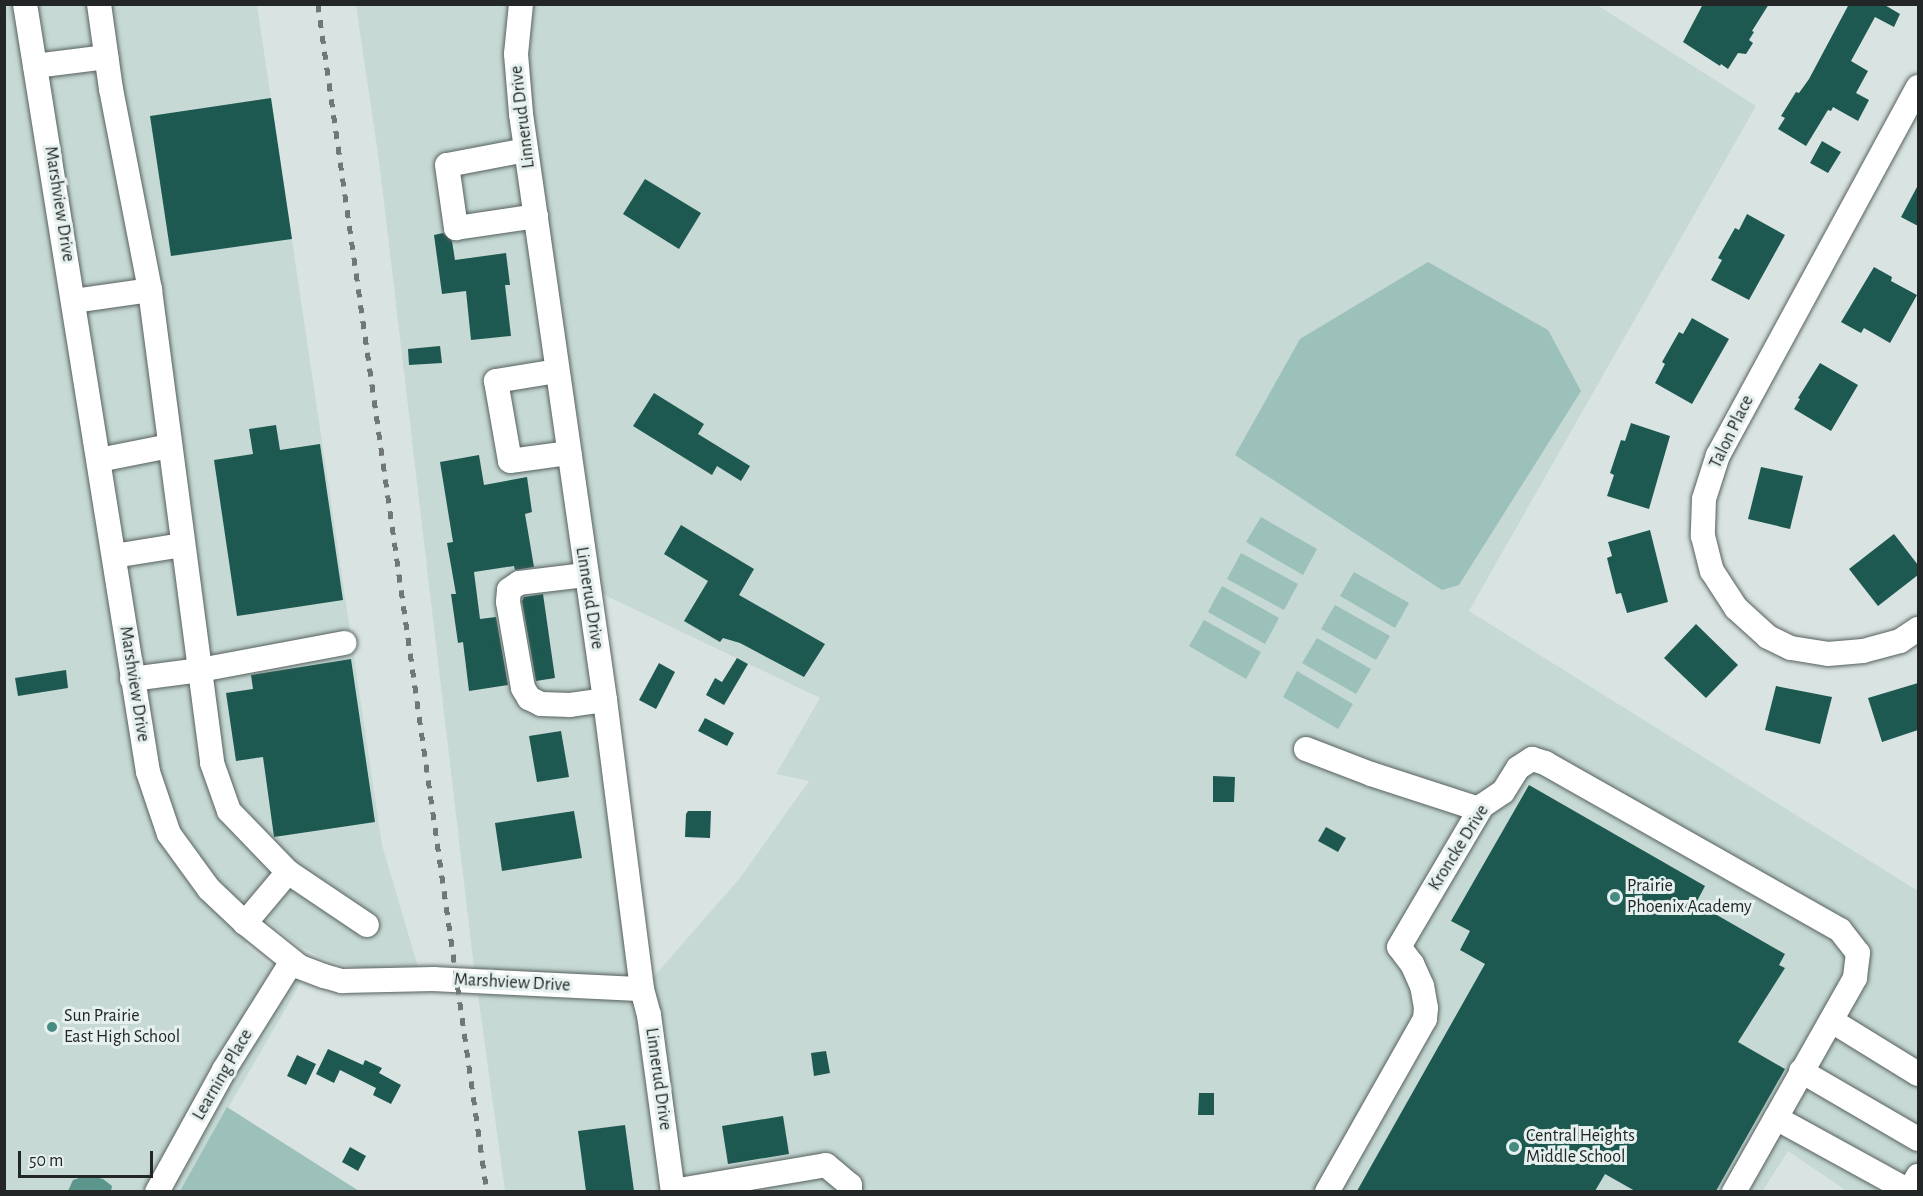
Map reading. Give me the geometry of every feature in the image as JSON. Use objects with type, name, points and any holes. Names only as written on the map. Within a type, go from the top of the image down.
[{"type":"street","name":"Marshview Drive","points":[[25,4],[148,772],[168,834],[209,889],[245,923],[292,961],[342,981],[434,979],[642,989]]},
{"type":"street","points":[[99,4],[106,57],[150,290],[212,763],[229,811],[288,872],[367,925]]},
{"type":"street","name":"Linnerud Drive","points":[[521,4],[516,79],[585,574],[605,700],[642,989],[649,1015],[673,1191]]},
{"type":"street","points":[[35,66],[106,57]]},
{"type":"street","name":"Talon Place","points":[[1918,87],[1718,455],[1704,499],[1703,536],[1712,571],[1736,608],[1768,637],[1791,648],[1828,654],[1863,651],[1900,641],[1918,629]]},
{"type":"street","points":[[526,150],[447,165],[456,228],[536,216]]},
{"type":"street","points":[[74,301],[150,290]]},
{"type":"street","points":[[557,371],[496,381],[510,461],[569,453]]},
{"type":"street","points":[[99,460],[170,446]]},
{"type":"street","points":[[114,556],[183,545]]},
{"type":"street","points":[[585,574],[519,583],[509,590],[508,602],[523,687],[529,698],[541,704],[560,705],[605,700]]},
{"type":"street","points":[[132,679],[200,670],[344,642]]},
{"type":"street","points":[[1306,749],[1371,774],[1479,809]]},
{"type":"street","name":"Kroncke Drive","points":[[1327,1191],[1425,1019],[1426,1008],[1422,986],[1412,964],[1399,946],[1479,809],[1484,803],[1503,792],[1522,764],[1532,759],[1538,760],[1840,930],[1858,953],[1855,978],[1734,1191]]},
{"type":"street","points":[[245,923],[288,872]]},
{"type":"street","name":"Learning Place","points":[[157,1191],[225,1070],[292,961]]},
{"type":"street","points":[[1832,1021],[1918,1074]]},
{"type":"street","points":[[1801,1071],[1918,1139]]},
{"type":"street","points":[[1776,1118],[1904,1189],[1911,1188],[1918,1176]]},
{"type":"street","points":[[673,1191],[826,1165],[850,1185],[850,1191]]},
{"type":"shaded area","points":[[5,5],[257,5],[382,845],[418,967],[369,969],[343,965],[320,957],[295,943],[262,916],[245,945],[266,962],[301,982],[180,1191],[5,1192]]},
{"type":"shaded area","points":[[356,5],[1597,5],[1756,106],[1469,611],[1918,891],[1918,1191],[1847,1191],[1788,1151],[1762,1192],[505,1191],[472,951],[380,168]],"holes":[[[588,587],[820,698],[776,774],[809,781],[740,878],[643,989]]]},
{"type":"shaded area","points":[[1428,262],[1548,330],[1581,391],[1459,585],[1442,590],[1235,455],[1300,339]]},
{"type":"shaded area","points":[[1261,517],[1317,549],[1303,575],[1246,542]]},
{"type":"shaded area","points":[[1241,553],[1298,584],[1284,610],[1227,579]]},
{"type":"shaded area","points":[[1354,572],[1409,603],[1395,628],[1340,596]]},
{"type":"shaded area","points":[[1222,586],[1279,618],[1265,644],[1208,612]]},
{"type":"shaded area","points":[[1335,605],[1390,636],[1376,660],[1321,629]]},
{"type":"shaded area","points":[[1204,620],[1261,652],[1246,679],[1189,646]]},
{"type":"shaded area","points":[[1317,638],[1371,669],[1356,694],[1302,663]]},
{"type":"shaded area","points":[[1297,671],[1353,704],[1338,729],[1283,697]]},
{"type":"shaded area","points":[[227,1107],[359,1191],[180,1191]]},
{"type":"shaded area","points":[[88,1175],[103,1179],[112,1186],[111,1191],[68,1191],[73,1180]]},
{"type":"building","points":[[1703,4],[1769,4],[1752,31],[1754,32],[1749,40],[1753,43],[1746,54],[1738,53],[1728,69],[1683,42]]},
{"type":"building","points":[[1849,4],[1883,4],[1900,14],[1894,27],[1875,17],[1851,61],[1868,71],[1856,93],[1869,100],[1858,121],[1833,107],[1831,111],[1828,110],[1806,146],[1778,129],[1785,118],[1781,116],[1796,92],[1799,93],[1809,79]]},
{"type":"building","points":[[271,98],[292,239],[171,256],[150,116]]},
{"type":"building","points":[[1822,141],[1841,152],[1828,173],[1810,163]]},
{"type":"building","points":[[645,179],[701,213],[679,249],[623,214]]},
{"type":"building","points":[[1918,185],[1918,226],[1901,217]]},
{"type":"building","points":[[1747,214],[1785,235],[1749,300],[1711,280],[1722,260],[1718,258],[1735,228],[1739,230]]},
{"type":"building","points":[[443,233],[452,241],[455,260],[506,253],[510,285],[505,285],[511,336],[471,340],[466,291],[442,294],[434,235]]},
{"type":"building","points":[[1874,267],[1892,277],[1891,281],[1917,295],[1890,343],[1864,328],[1861,333],[1841,322]]},
{"type":"building","points":[[1692,318],[1729,339],[1692,404],[1655,383],[1665,364],[1662,362],[1679,332],[1683,334]]},
{"type":"building","points":[[440,346],[442,363],[409,365],[408,349]]},
{"type":"building","points":[[1820,363],[1858,385],[1831,431],[1794,409],[1800,399],[1798,398]]},
{"type":"building","points":[[654,393],[704,424],[698,434],[750,466],[741,481],[717,466],[712,475],[633,426]]},
{"type":"building","points":[[1631,423],[1670,436],[1649,509],[1607,496],[1614,475],[1610,473],[1621,440],[1625,441]]},
{"type":"building","points":[[276,425],[280,450],[320,444],[343,600],[237,616],[214,460],[253,454],[249,429]]},
{"type":"building","points":[[479,455],[484,485],[527,477],[532,512],[525,514],[534,567],[515,570],[514,566],[474,572],[480,619],[496,617],[508,685],[469,691],[463,642],[458,643],[451,594],[456,594],[447,543],[453,542],[440,462]]},
{"type":"building","points":[[1761,467],[1803,476],[1790,529],[1748,519]]},
{"type":"building","points":[[681,525],[754,569],[739,595],[825,644],[804,677],[740,643],[723,638],[720,642],[684,621],[708,581],[664,554]]},
{"type":"building","points":[[1650,530],[1668,602],[1627,613],[1621,593],[1616,594],[1607,558],[1612,556],[1608,542]]},
{"type":"building","points":[[1894,534],[1918,565],[1918,575],[1878,606],[1849,569]]},
{"type":"building","points":[[543,594],[555,678],[536,681],[522,601],[524,597]]},
{"type":"building","points":[[1696,624],[1738,665],[1706,698],[1664,658]]},
{"type":"building","points":[[737,658],[748,664],[724,705],[706,695],[715,678],[722,682]]},
{"type":"building","points":[[351,659],[375,822],[274,837],[263,757],[236,761],[226,693],[253,689],[251,675]]},
{"type":"building","points":[[659,663],[675,672],[656,709],[639,700]]},
{"type":"building","points":[[66,670],[68,688],[18,696],[15,678]]},
{"type":"building","points":[[1918,683],[1918,730],[1882,742],[1868,698]]},
{"type":"building","points":[[1776,686],[1832,697],[1820,744],[1765,730]]},
{"type":"building","points":[[705,718],[734,733],[727,746],[698,731]]},
{"type":"building","points":[[561,731],[569,777],[537,782],[529,736]]},
{"type":"building","points":[[1213,776],[1235,777],[1234,802],[1213,802]]},
{"type":"building","points":[[1529,785],[1705,886],[1696,903],[1785,954],[1779,965],[1785,968],[1738,1042],[1785,1069],[1716,1191],[1635,1191],[1605,1174],[1595,1191],[1357,1191],[1485,964],[1460,950],[1470,931],[1451,921]]},
{"type":"building","points":[[574,811],[582,858],[502,871],[495,823]]},
{"type":"building","points":[[688,811],[711,811],[710,838],[685,837]]},
{"type":"building","points":[[1326,827],[1346,838],[1338,852],[1318,841]]},
{"type":"building","points":[[328,1049],[363,1065],[365,1060],[382,1068],[379,1073],[401,1085],[391,1104],[373,1095],[376,1088],[340,1070],[334,1083],[316,1074]]},
{"type":"building","points":[[826,1051],[830,1073],[814,1076],[811,1053]]},
{"type":"building","points":[[297,1055],[316,1064],[306,1085],[287,1076]]},
{"type":"building","points":[[1199,1093],[1214,1093],[1214,1115],[1198,1115]]},
{"type":"building","points":[[783,1116],[789,1154],[728,1164],[722,1126]]},
{"type":"building","points":[[625,1125],[634,1191],[586,1191],[578,1131]]},
{"type":"building","points":[[350,1147],[366,1156],[358,1171],[342,1162]]},
{"type":"railway","points":[[318,4],[487,1192]]},
{"type":"place","name":"Prairie Phoenix Academy","points":[[1615,897]]},
{"type":"place","name":"Sun Prairie East High School","points":[[52,1027]]},
{"type":"place","name":"Central Heights Middle School","points":[[1514,1147]]}]
